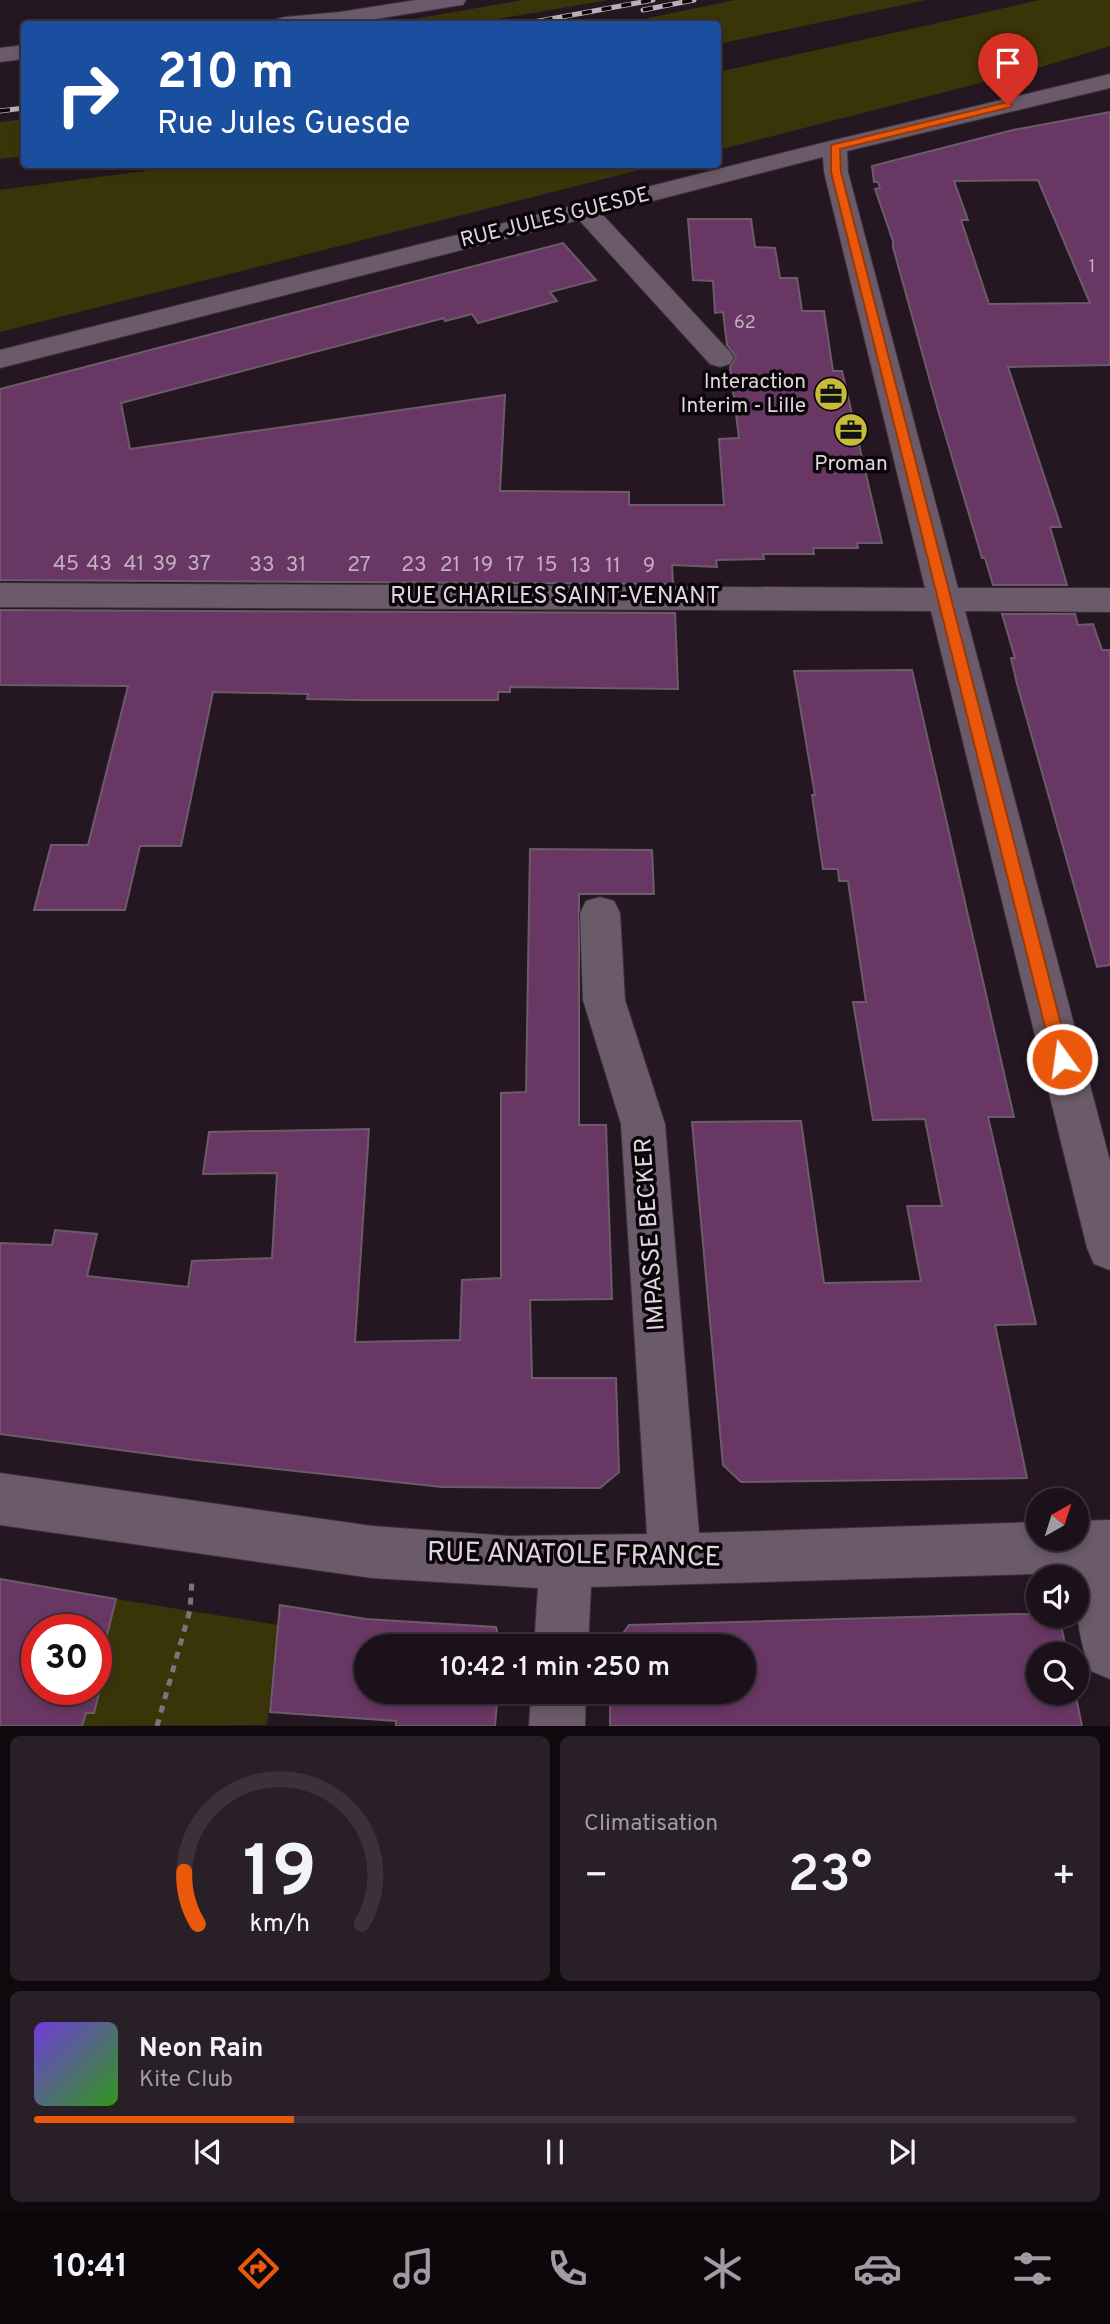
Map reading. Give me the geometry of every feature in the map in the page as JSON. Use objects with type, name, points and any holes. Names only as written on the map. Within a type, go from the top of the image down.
[{"type":"street","points":[[318,21],[455,0]]},
{"type":"street","points":[[0,55],[21,52]]},
{"type":"street","name":"RUE JULES GUESDE","points":[[0,359],[835,147],[1110,81]]},
{"type":"street","points":[[835,147],[836,172],[1110,1248]]},
{"type":"street","points":[[585,211],[720,358]]},
{"type":"street","name":"RUE CHARLES SAINT-VENANT","points":[[0,595],[1110,600]]},
{"type":"street","name":"IMPASSE BECKER","points":[[600,913],[604,1000],[643,1124],[671,1485],[674,1560]]},
{"type":"street","name":"RUE ANATOLE FRANCE","points":[[0,1499],[372,1552],[509,1562],[674,1560],[1099,1547]]},
{"type":"street","points":[[1099,1547],[1110,1652]]},
{"type":"street","points":[[562,1634],[566,1562]]},
{"type":"street","points":[[557,1726],[558,1704]]},
{"type":"path","points":[[157,1726],[190,1610],[198,1528]]},
{"type":"shaded area","points":[[523,0],[608,0],[486,21],[402,21]]},
{"type":"shaded area","points":[[735,0],[926,0],[721,43],[721,21],[634,21]]},
{"type":"shaded area","points":[[1040,0],[1110,0],[1110,46],[1031,70],[721,149],[721,71]]},
{"type":"shaded area","points":[[21,119],[21,156],[0,159],[0,122]]},
{"type":"shaded area","points":[[166,168],[647,168],[0,332],[0,190]]},
{"type":"shaded area","points":[[116,1599],[278,1625],[267,1725],[82,1726],[86,1713],[94,1713],[96,1705],[112,1705],[112,1615]]},
{"type":"building","points":[[1110,112],[1110,365],[1008,367],[1061,527],[1050,527],[1067,585],[993,585],[985,558],[982,558],[938,410],[893,241],[875,189],[880,188],[878,182],[874,182],[872,166],[1013,130]],"holes":[[[1038,180],[1090,303],[989,304],[961,220],[968,220],[954,181]]]},
{"type":"building","points":[[688,219],[751,219],[755,247],[775,248],[780,278],[797,278],[802,311],[824,311],[833,371],[842,371],[882,543],[857,543],[858,548],[813,548],[814,554],[763,554],[764,559],[716,560],[717,567],[672,565],[673,584],[0,580],[0,389],[563,243],[596,280],[550,292],[557,301],[478,323],[472,314],[445,321],[444,318],[121,403],[130,449],[505,395],[500,491],[629,492],[629,505],[724,505],[719,439],[739,438],[730,367],[736,357],[727,345],[723,312],[715,313],[713,281],[693,280]]},
{"type":"building","points":[[0,610],[675,613],[678,689],[510,687],[510,692],[498,692],[498,700],[307,699],[308,694],[213,692],[181,846],[140,846],[125,910],[34,910],[51,845],[88,845],[128,686],[0,685]]},
{"type":"building","points":[[1002,614],[1075,614],[1078,625],[1093,624],[1102,650],[1110,650],[1110,965],[1097,967],[1017,684],[1011,658],[1015,658]]},
{"type":"building","points":[[912,670],[1014,1117],[988,1117],[1036,1324],[995,1325],[1027,1478],[741,1482],[723,1465],[692,1122],[801,1121],[824,1283],[921,1281],[907,1206],[942,1206],[925,1119],[873,1120],[853,1002],[866,1002],[848,881],[839,881],[838,869],[823,869],[812,795],[815,795],[794,671]]},
{"type":"building","points":[[530,849],[652,850],[654,894],[579,894],[579,1125],[606,1125],[612,1299],[530,1300],[532,1378],[616,1378],[619,1472],[600,1488],[442,1487],[195,1460],[0,1434],[0,1243],[52,1245],[55,1230],[97,1234],[87,1276],[188,1287],[192,1261],[272,1258],[277,1173],[203,1174],[209,1132],[369,1129],[355,1342],[460,1340],[462,1280],[501,1278],[501,1093],[526,1092]]},
{"type":"building","points":[[0,1579],[116,1599],[112,1615],[21,1614],[21,1705],[96,1705],[94,1713],[86,1713],[82,1726],[0,1726]]},
{"type":"building","points":[[280,1605],[366,1619],[496,1627],[498,1634],[354,1634],[354,1704],[497,1704],[495,1726],[396,1726],[396,1721],[270,1712]]},
{"type":"building","points":[[1026,1614],[1026,1628],[1062,1628],[1065,1642],[1026,1642],[1026,1705],[1078,1705],[1082,1726],[610,1726],[610,1704],[756,1704],[756,1634],[622,1634],[629,1625]]},
{"type":"railway","points":[[539,21],[653,0]]},
{"type":"railway","points":[[643,10],[694,0]]},
{"type":"railway","points":[[0,111],[21,108]]},
{"type":"place","name":"Interaction Interim - Lille","points":[[831,394]]},
{"type":"place","name":"Proman","points":[[851,430]]},
{"type":"route","points":[[1008,105],[835,147],[836,172],[1062,1059]]}]
